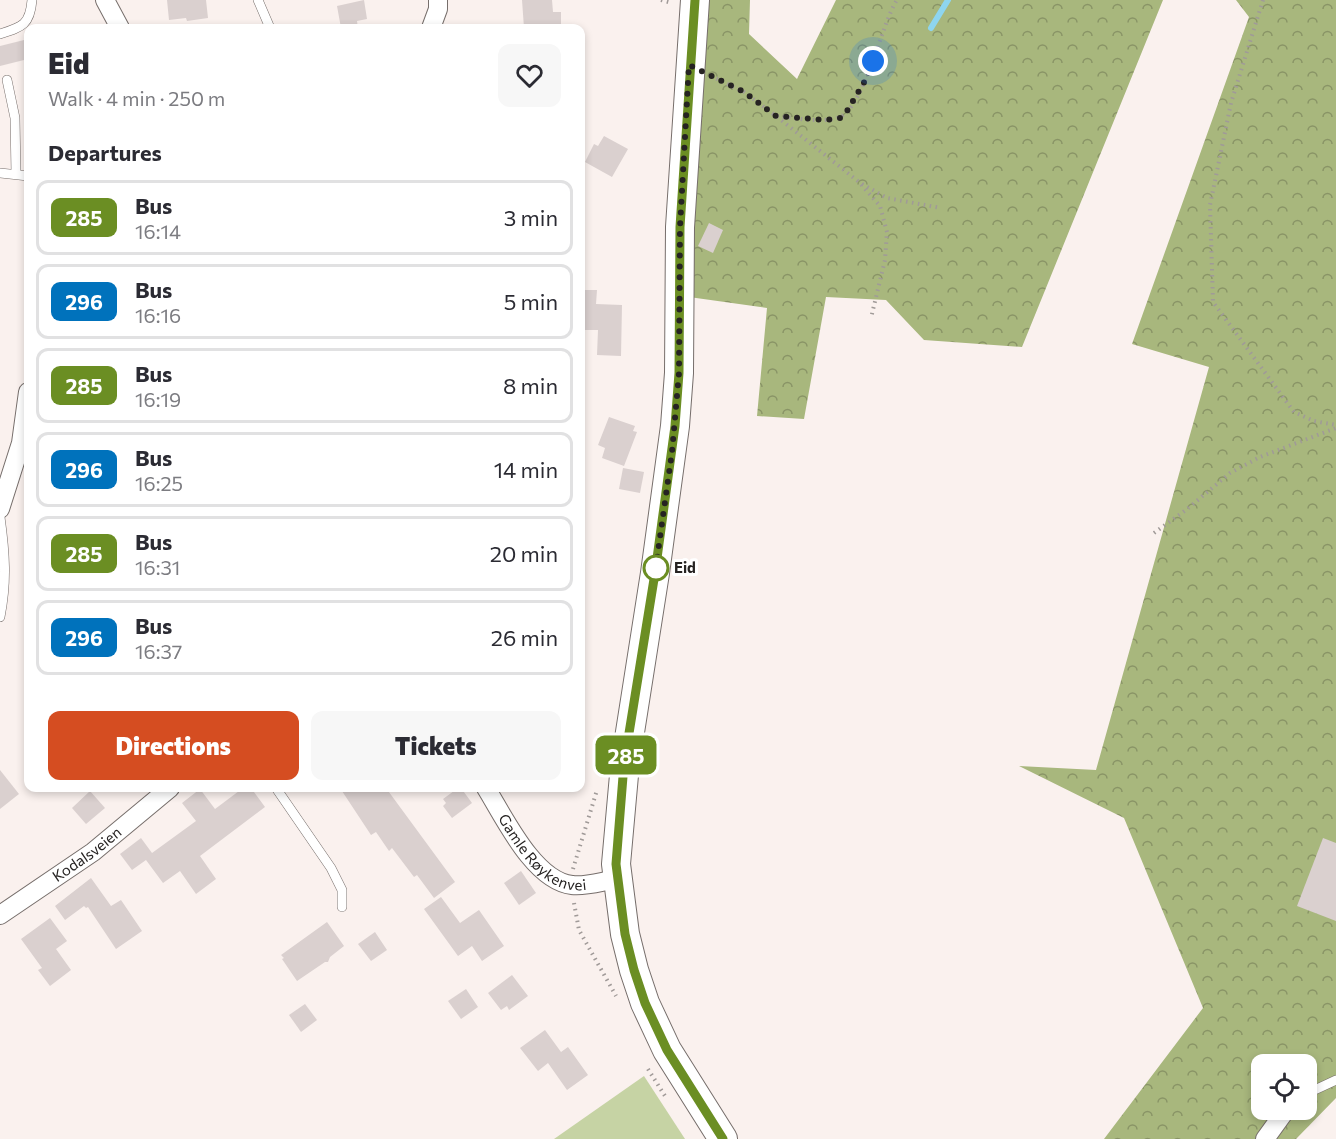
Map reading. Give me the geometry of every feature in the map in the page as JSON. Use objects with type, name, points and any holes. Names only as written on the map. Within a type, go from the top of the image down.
[{"type":"main road","points":[[695,0],[680,227],[679,373],[675,426],[655,573],[624,764],[616,864],[627,942],[645,1003],[667,1050],[723,1139]]},
{"type":"street","points":[[105,0],[116,24]]},
{"type":"street","points":[[432,24],[438,9],[438,0]]},
{"type":"street","points":[[0,509],[21,443],[24,421]]},
{"type":"street","name":"Kodalsveien","points":[[0,915],[93,852],[165,792]]},
{"type":"street","name":"Gamle Røykenvei","points":[[489,792],[524,848],[545,874],[572,885],[617,879]]},
{"type":"street","points":[[1265,1139],[1279,1120]]},
{"type":"lane","points":[[0,34],[19,28],[31,15],[32,0]]},
{"type":"lane","points":[[258,0],[268,24]]},
{"type":"lane","points":[[7,80],[15,118],[16,174]]},
{"type":"lane","points":[[0,173],[24,175]]},
{"type":"lane","points":[[0,518],[6,557],[6,580],[0,617]]},
{"type":"lane","points":[[279,792],[331,868],[342,890],[342,907]]},
{"type":"lane","points":[[1317,1089],[1336,1080]]},
{"type":"path","points":[[776,116],[826,120],[840,118],[847,111],[866,79],[897,0]]},
{"type":"path","points":[[1263,0],[1231,103],[1210,205],[1213,302],[1294,412],[1314,421],[1336,426]]},
{"type":"path","points":[[689,65],[744,92],[859,182],[887,198],[941,208]]},
{"type":"path","points":[[859,182],[880,206],[887,232],[885,260],[871,318]]},
{"type":"path","points":[[1154,533],[1230,473],[1336,426]]},
{"type":"path","points":[[598,783],[573,870],[572,885],[579,930],[614,993]]},
{"type":"green space","points":[[705,0],[750,0],[749,34],[797,79],[836,0],[1163,0],[1022,347],[924,340],[886,300],[826,297],[804,419],[757,416],[767,308],[689,297]]},
{"type":"green space","points":[[1236,0],[1336,0],[1336,1098],[1317,1117],[1317,1054],[1251,1054],[1251,1120],[1315,1120],[1296,1139],[1104,1139],[1203,1008],[1124,818],[1019,766],[1096,770],[1209,367],[1132,344],[1249,17]]},
{"type":"green space","points":[[644,1076],[685,1139],[554,1139]]},
{"type":"building","points":[[167,0],[206,0],[208,18],[187,21],[186,18],[169,20]]},
{"type":"building","points":[[364,0],[367,19],[357,21],[357,24],[340,24],[337,6]]},
{"type":"building","points":[[522,0],[552,0],[553,12],[561,12],[561,24],[524,24]]},
{"type":"building","points":[[24,40],[24,60],[0,66],[0,46]]},
{"type":"building","points":[[604,136],[628,149],[612,177],[585,162],[594,144],[598,146]]},
{"type":"building","points":[[709,223],[723,230],[713,253],[698,246]]},
{"type":"building","points":[[585,290],[597,290],[596,304],[622,305],[621,356],[597,355],[598,330],[585,330]]},
{"type":"building","points":[[609,417],[635,426],[633,431],[637,432],[624,466],[602,458],[605,448],[598,445]]},
{"type":"building","points":[[623,468],[644,472],[640,493],[619,489]]},
{"type":"building","points":[[0,770],[19,794],[0,809]]},
{"type":"building","points":[[91,792],[105,808],[86,824],[72,808]]},
{"type":"building","points":[[196,792],[202,792],[215,809],[238,792],[254,792],[265,807],[200,856],[216,879],[196,894],[180,871],[163,883],[146,860],[132,870],[120,854],[141,838],[152,853],[196,821],[182,803]]},
{"type":"building","points":[[343,792],[389,792],[455,882],[434,898],[417,875],[414,877],[392,848],[389,851],[376,832],[371,835]]},
{"type":"building","points":[[453,792],[464,792],[472,803],[452,818],[443,806],[446,803],[443,799]]},
{"type":"building","points":[[1323,838],[1336,843],[1336,921],[1297,906]]},
{"type":"building","points":[[521,871],[536,893],[519,905],[504,883]]},
{"type":"building","points":[[91,878],[111,906],[121,900],[142,931],[116,949],[88,907],[84,906],[65,920],[55,906]]},
{"type":"building","points":[[441,897],[460,923],[479,910],[504,946],[482,961],[472,946],[458,956],[424,909]]},
{"type":"building","points":[[50,918],[67,941],[56,949],[71,970],[50,986],[38,970],[42,968],[21,939]]},
{"type":"building","points":[[327,922],[344,946],[330,957],[328,962],[297,981],[281,955]]},
{"type":"building","points":[[375,932],[387,950],[371,961],[358,944]]},
{"type":"building","points":[[512,975],[528,996],[509,1010],[507,1006],[501,1010],[488,993]]},
{"type":"building","points":[[466,989],[478,1007],[461,1019],[448,1001]]},
{"type":"building","points":[[305,1004],[317,1020],[301,1032],[289,1015]]},
{"type":"building","points":[[545,1030],[561,1052],[568,1047],[588,1075],[567,1090],[548,1063],[538,1071],[520,1048]]},
{"type":"waterway","points":[[931,28],[948,0]]},
{"type":"bus line","name":"285","points":[[695,0],[680,227],[679,373],[675,426],[655,573],[624,764],[616,864],[625,934],[645,1003],[667,1050],[723,1139]]},
{"type":"place","name":"Eid","points":[[656,568]]},
{"type":"route","points":[[656,568],[655,573],[672,452],[679,373],[680,227],[689,65],[744,92],[776,116],[826,120],[840,118],[847,111],[866,79],[873,61]]}]
